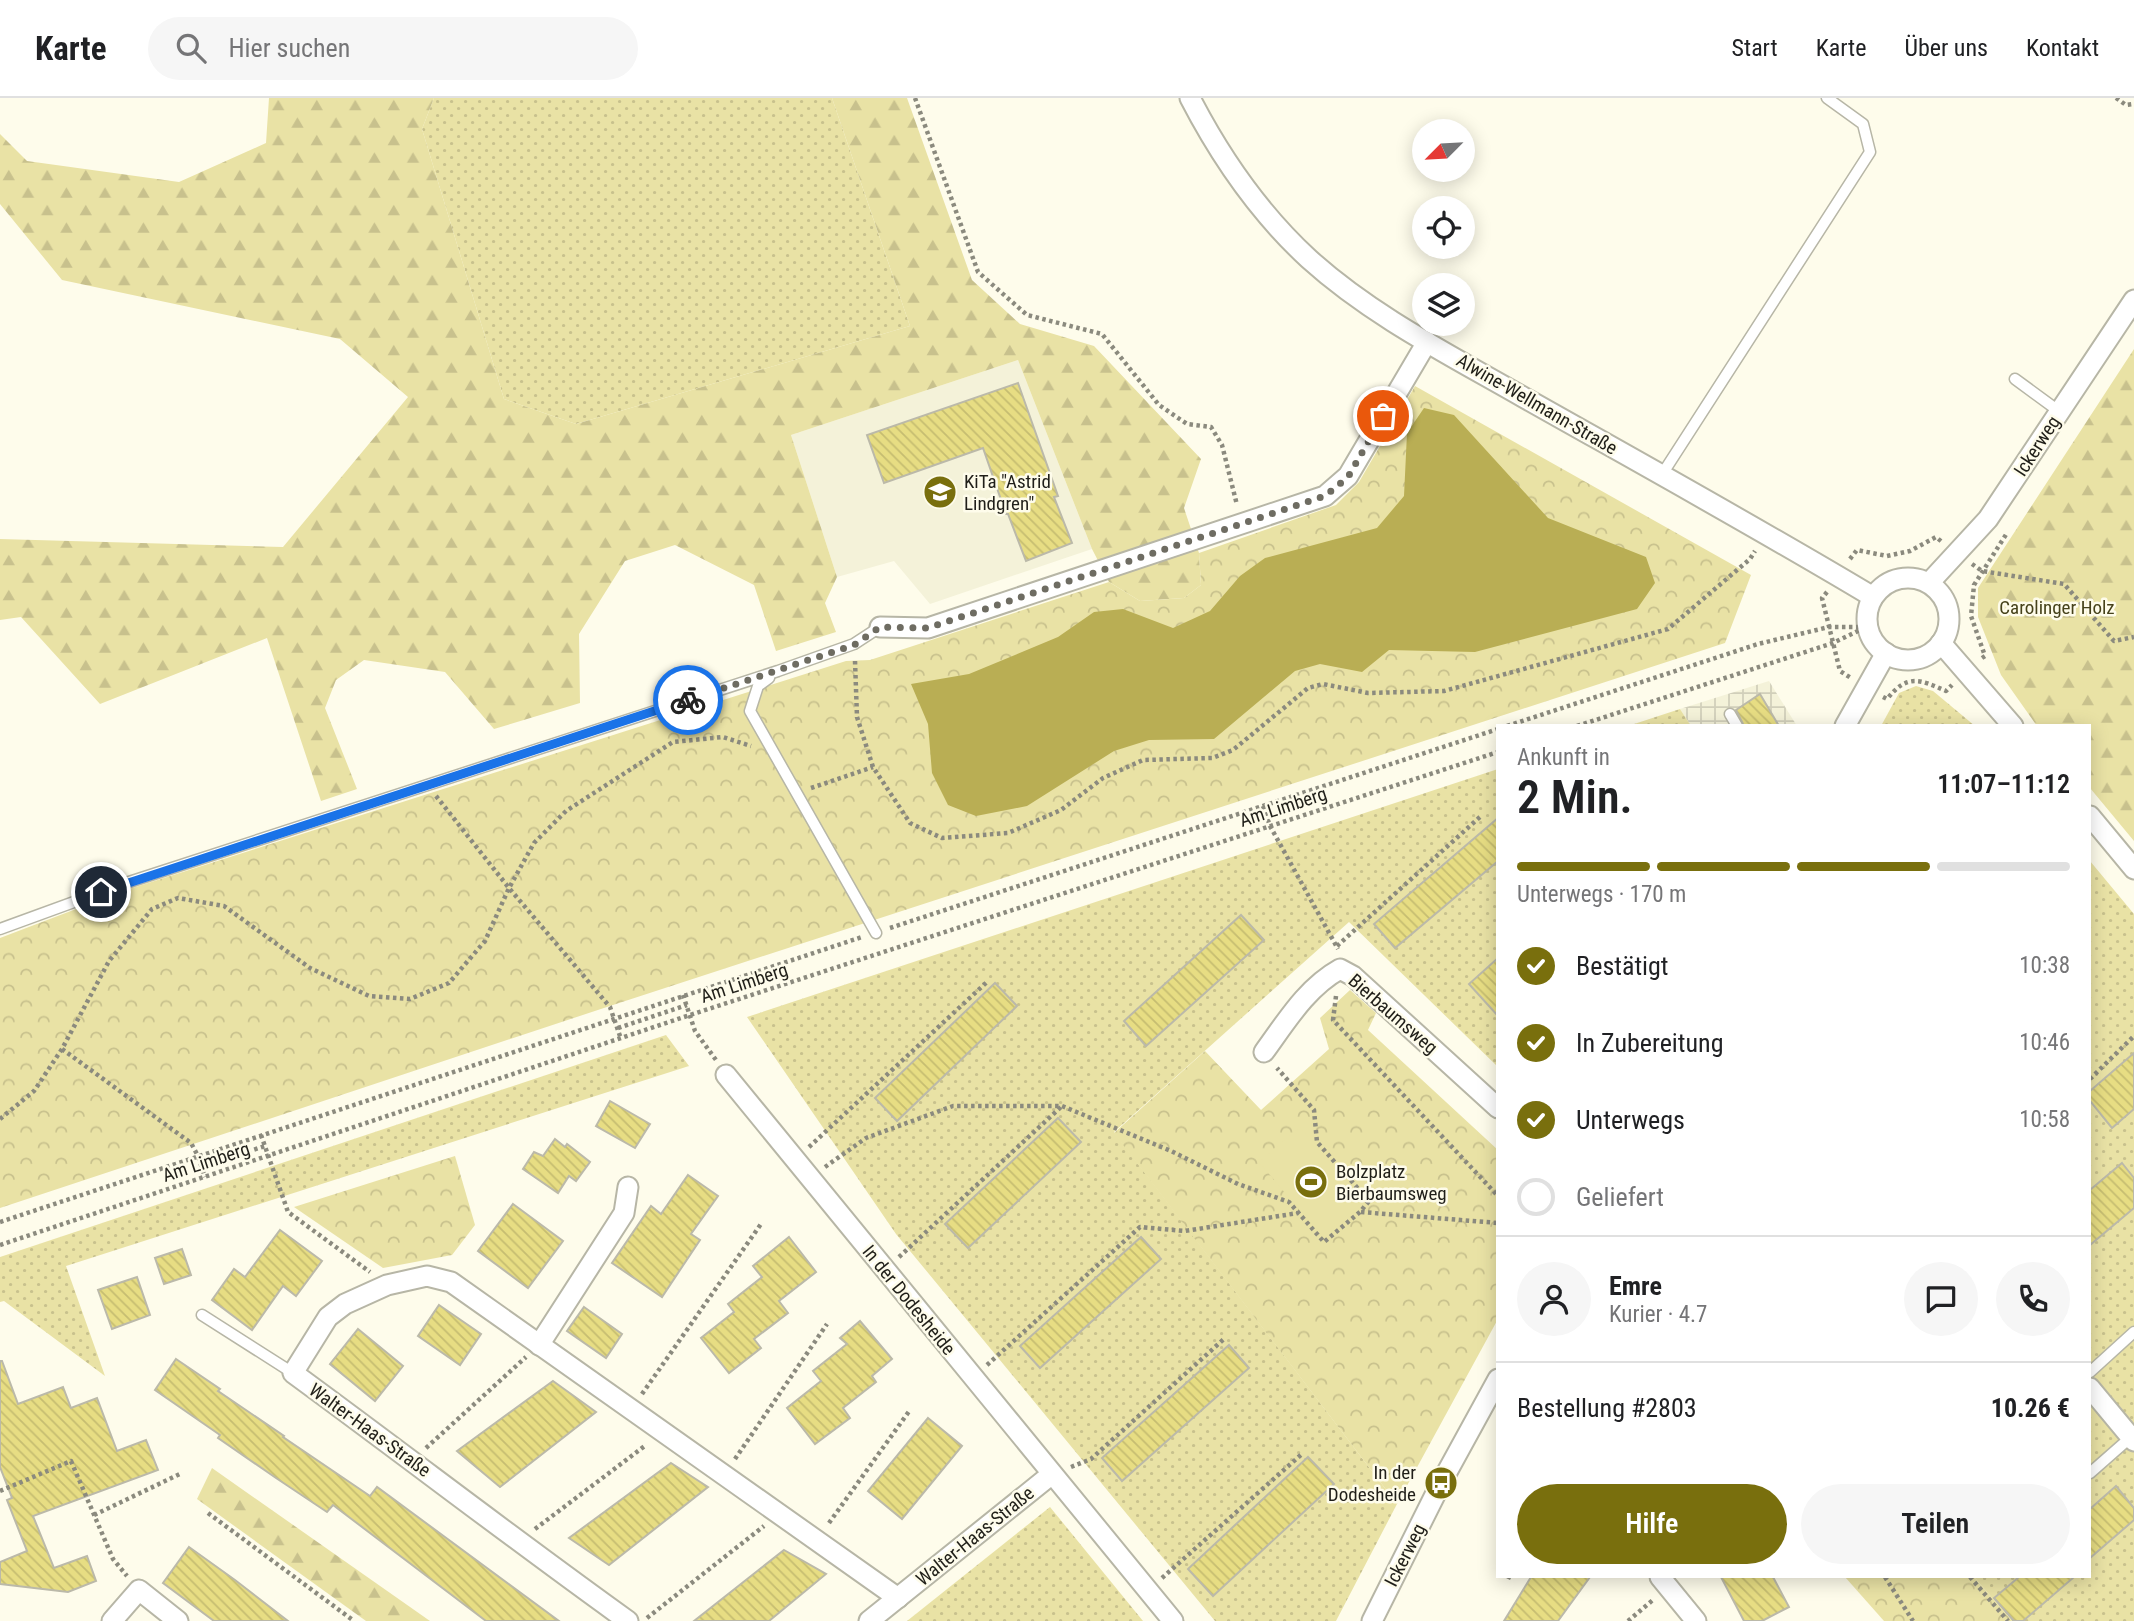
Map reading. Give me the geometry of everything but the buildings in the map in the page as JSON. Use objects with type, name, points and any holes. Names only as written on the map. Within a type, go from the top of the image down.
[{"type":"street","name":"Alwine-Wellmann-Straße","points":[[1190,98],[1209,134],[1255,203],[1310,260],[1369,306],[1427,342],[1873,597]]},
{"type":"street","name":"Ickerweg","points":[[1929,583],[1988,519],[2134,300]]},
{"type":"street","points":[[880,627],[928,628],[1325,496],[1348,477],[1427,342]]},
{"type":"street","points":[[1917,578],[1929,583],[1940,592],[1946,604],[1949,617],[1947,631],[1932,652],[1906,660],[1893,657],[1872,639],[1867,627],[1867,613],[1873,597],[1890,581],[1917,578]]},
{"type":"street","points":[[1941,643],[2011,724]]},
{"type":"street","points":[[1846,724],[1886,653]]},
{"type":"street","points":[[2091,817],[2134,869]]},
{"type":"street","name":"Bierbaumsweg","points":[[1264,1052],[1305,996],[1327,976],[1340,969],[1353,976],[1496,1106]]},
{"type":"street","name":"In der Dodesheide","points":[[726,1075],[1173,1621]]},
{"type":"street","points":[[539,1345],[624,1213],[628,1187]]},
{"type":"street","name":"Walter-Haas-Straße","points":[[628,1621],[293,1373],[328,1317],[345,1304],[387,1284],[428,1276],[451,1282],[898,1598]]},
{"type":"street","name":"Ickerweg","points":[[1372,1621],[1441,1483],[1496,1388]]},
{"type":"street","points":[[2091,1389],[2133,1439]]},
{"type":"street","name":"Walter-Haas-Straße","points":[[869,1621],[1052,1474]]},
{"type":"street","points":[[1664,1582],[1696,1621]]},
{"type":"street","points":[[112,1621],[139,1590],[178,1621]]},
{"type":"lane","points":[[1661,476],[1870,152],[1863,124],[1827,98]]},
{"type":"lane","points":[[2015,379],[2060,412]]},
{"type":"lane","points":[[0,929],[126,883],[854,645],[880,627]]},
{"type":"lane","points":[[778,671],[758,686],[750,711],[876,933]]},
{"type":"lane","points":[[1730,714],[1736,724]]},
{"type":"lane","points":[[202,1315],[293,1373]]},
{"type":"lane","points":[[2091,1371],[2134,1332]]},
{"type":"lane","points":[[2091,1472],[2133,1439]]},
{"type":"path","points":[[915,98],[978,272],[1027,315],[1102,334],[1159,405],[1187,424],[1211,427],[1222,445],[1241,524]]},
{"type":"path","points":[[2116,98],[2126,105],[2134,104]]},
{"type":"path","points":[[854,645],[856,717],[873,767],[909,822],[942,838],[1008,833],[1061,810],[1104,778],[1143,760],[1212,758],[1233,750],[1308,688],[1323,684],[1368,693],[1444,691],[1668,629],[1750,559],[1765,535]]},
{"type":"path","points":[[1982,571],[1974,585],[1971,616],[1985,656],[1946,691],[1922,681],[1907,682],[1887,699],[1840,671],[1822,598],[1857,550],[1887,556],[1910,551],[1936,537],[1982,571],[2064,584],[2113,640],[2134,637]]},
{"type":"path","points":[[1513,724],[1758,644],[1829,627],[1867,627]]},
{"type":"path","points":[[1583,724],[1833,643],[1867,627]]},
{"type":"path","name":"Am Limberg","points":[[0,1222],[683,995],[1496,730]]},
{"type":"path","points":[[0,1119],[34,1091],[62,1049],[109,961],[152,909],[178,898],[224,906],[310,968],[369,996],[410,999],[449,983],[485,940],[534,843],[566,811],[673,742],[723,737],[772,752]]},
{"type":"path","name":"Am Limberg","points":[[0,1245],[690,1015],[1496,753]]},
{"type":"path","points":[[796,793],[873,767]]},
{"type":"path","points":[[426,785],[610,1007],[621,1039]]},
{"type":"path","points":[[1337,946],[1481,816]]},
{"type":"path","points":[[795,1160],[988,981]]},
{"type":"path","points":[[683,995],[695,1031],[726,1075]]},
{"type":"path","points":[[618,1028],[687,1005]]},
{"type":"path","points":[[2091,1078],[2134,1036]]},
{"type":"path","points":[[62,1049],[191,1143],[205,1177]]},
{"type":"path","points":[[810,1178],[866,1138],[953,1107],[1062,1106],[1171,1151],[1238,1184],[1289,1202],[1324,1242],[1360,1212],[1369,1200],[1317,1142],[1314,1111],[1264,1052]]},
{"type":"path","points":[[885,1270],[1062,1106]]},
{"type":"path","points":[[261,1135],[288,1212],[387,1284]]},
{"type":"path","points":[[201,1167],[265,1146]]},
{"type":"path","points":[[1360,1212],[1496,1223]]},
{"type":"path","points":[[973,1377],[1140,1227],[1185,1231],[1299,1213]]},
{"type":"path","points":[[632,1409],[761,1224]]},
{"type":"path","points":[[725,1474],[827,1324]]},
{"type":"path","points":[[1052,1474],[1091,1459],[1224,1338]]},
{"type":"path","points":[[413,1461],[539,1345]]},
{"type":"path","points":[[817,1540],[910,1410]]},
{"type":"path","points":[[518,1542],[663,1432]]},
{"type":"path","points":[[1148,1591],[1303,1453]]},
{"type":"path","points":[[0,1491],[71,1461],[113,1559],[139,1590]]},
{"type":"path","points":[[94,1515],[182,1472]]},
{"type":"path","points":[[208,1513],[354,1621]]},
{"type":"path","points":[[643,1621],[780,1513]]},
{"type":"path","points":[[1886,1578],[1913,1621]]},
{"type":"path","points":[[1971,1578],[2008,1621]]},
{"type":"path","points":[[1628,1621],[1664,1582]]},
{"type":"shaded area","name":"KiTa \"Astrid Lindgren\"","points":[[1018,360],[1092,549],[930,604],[894,561],[837,577],[791,435]]},
{"type":"shaded area","points":[[1424,408],[1454,415],[1548,518],[1646,557],[1655,583],[1637,609],[1475,652],[1389,650],[1362,672],[1320,664],[1295,671],[1214,739],[1149,740],[1114,751],[1027,806],[976,816],[948,805],[932,773],[928,724],[911,684],[969,674],[1058,637],[1094,612],[1123,609],[1173,628],[1210,611],[1240,576],[1265,558],[1377,528],[1404,496],[1407,433]]},
{"type":"shaded area","points":[[1769,681],[1796,724],[1690,724],[1680,709]]},
{"type":"green space","points":[[269,98],[434,98],[422,129],[504,399],[576,424],[910,326],[832,98],[907,98],[972,280],[1020,324],[1094,346],[1201,459],[1184,508],[1199,553],[1201,585],[1184,598],[1140,601],[1109,582],[1092,549],[1018,360],[791,435],[837,577],[825,603],[836,632],[776,651],[754,585],[675,545],[625,561],[579,634],[580,703],[494,729],[445,672],[364,660],[336,680],[325,708],[357,789],[321,801],[267,638],[100,704],[21,617],[0,620],[0,539],[283,547],[408,397],[340,339],[62,280],[0,204],[0,134],[27,161],[179,182],[266,143]]},
{"type":"green space","points":[[434,98],[832,98],[910,326],[576,424],[504,399],[422,129]]},
{"type":"green space","name":"Carolinger Holz","points":[[2134,349],[2134,841],[2091,789],[2091,724],[2036,724],[2001,675],[1978,617],[1978,588]]},
{"type":"green space","points":[[1415,386],[1751,575],[1725,643],[616,1004],[0,1208],[0,938],[126,890],[846,661],[870,660],[1109,582],[1140,601],[1184,598],[1201,585],[1199,553],[1336,505],[1359,482]]},
{"type":"green space","points":[[1916,686],[1933,691],[1973,724],[1882,724],[1899,693]]},
{"type":"green space","points":[[1680,709],[1690,724],[1634,724]]},
{"type":"green space","points":[[1496,770],[1496,1065],[1349,922],[1114,1132],[1397,1504],[1336,1621],[1215,1621],[896,1234],[747,1017]]},
{"type":"green space","points":[[2091,862],[2134,914],[2134,1621],[2012,1621],[1975,1578],[2091,1578]]},
{"type":"green space","points":[[1350,990],[1376,1013],[1368,1030],[1496,1148],[1496,1323],[1397,1504],[1114,1133],[1205,1051],[1261,1110],[1329,1049],[1320,1018]]},
{"type":"green space","points":[[666,1035],[689,1066],[66,1266],[105,1376],[4,1301],[0,1302],[0,1257]]},
{"type":"green space","name":"Bolzplatz Bierbaumsweg","points":[[1300,1127],[1363,1201],[1322,1237],[1259,1162]]},
{"type":"green space","points":[[455,1156],[475,1225],[452,1255],[383,1268],[294,1207]]},
{"type":"green space","points":[[212,1468],[430,1621],[366,1621],[197,1499]]},
{"type":"green space","points":[[1050,1507],[1143,1621],[907,1621]]},
{"type":"green space","points":[[1846,1578],[1975,1578],[2012,1621],[1884,1621]]},
{"type":"way so far","points":[[688,700],[854,645],[880,627],[928,628],[1325,496],[1348,477],[1383,416]]},
{"type":"place","name":"KiTa \"Astrid Lindgren\"","points":[[940,492]]},
{"type":"place","name":"Bolzplatz Bierbaumsweg","points":[[1311,1182]]},
{"type":"place","name":"In der Dodesheide","points":[[1441,1483]]},
{"type":"route","points":[[101,892],[688,700]]}]
